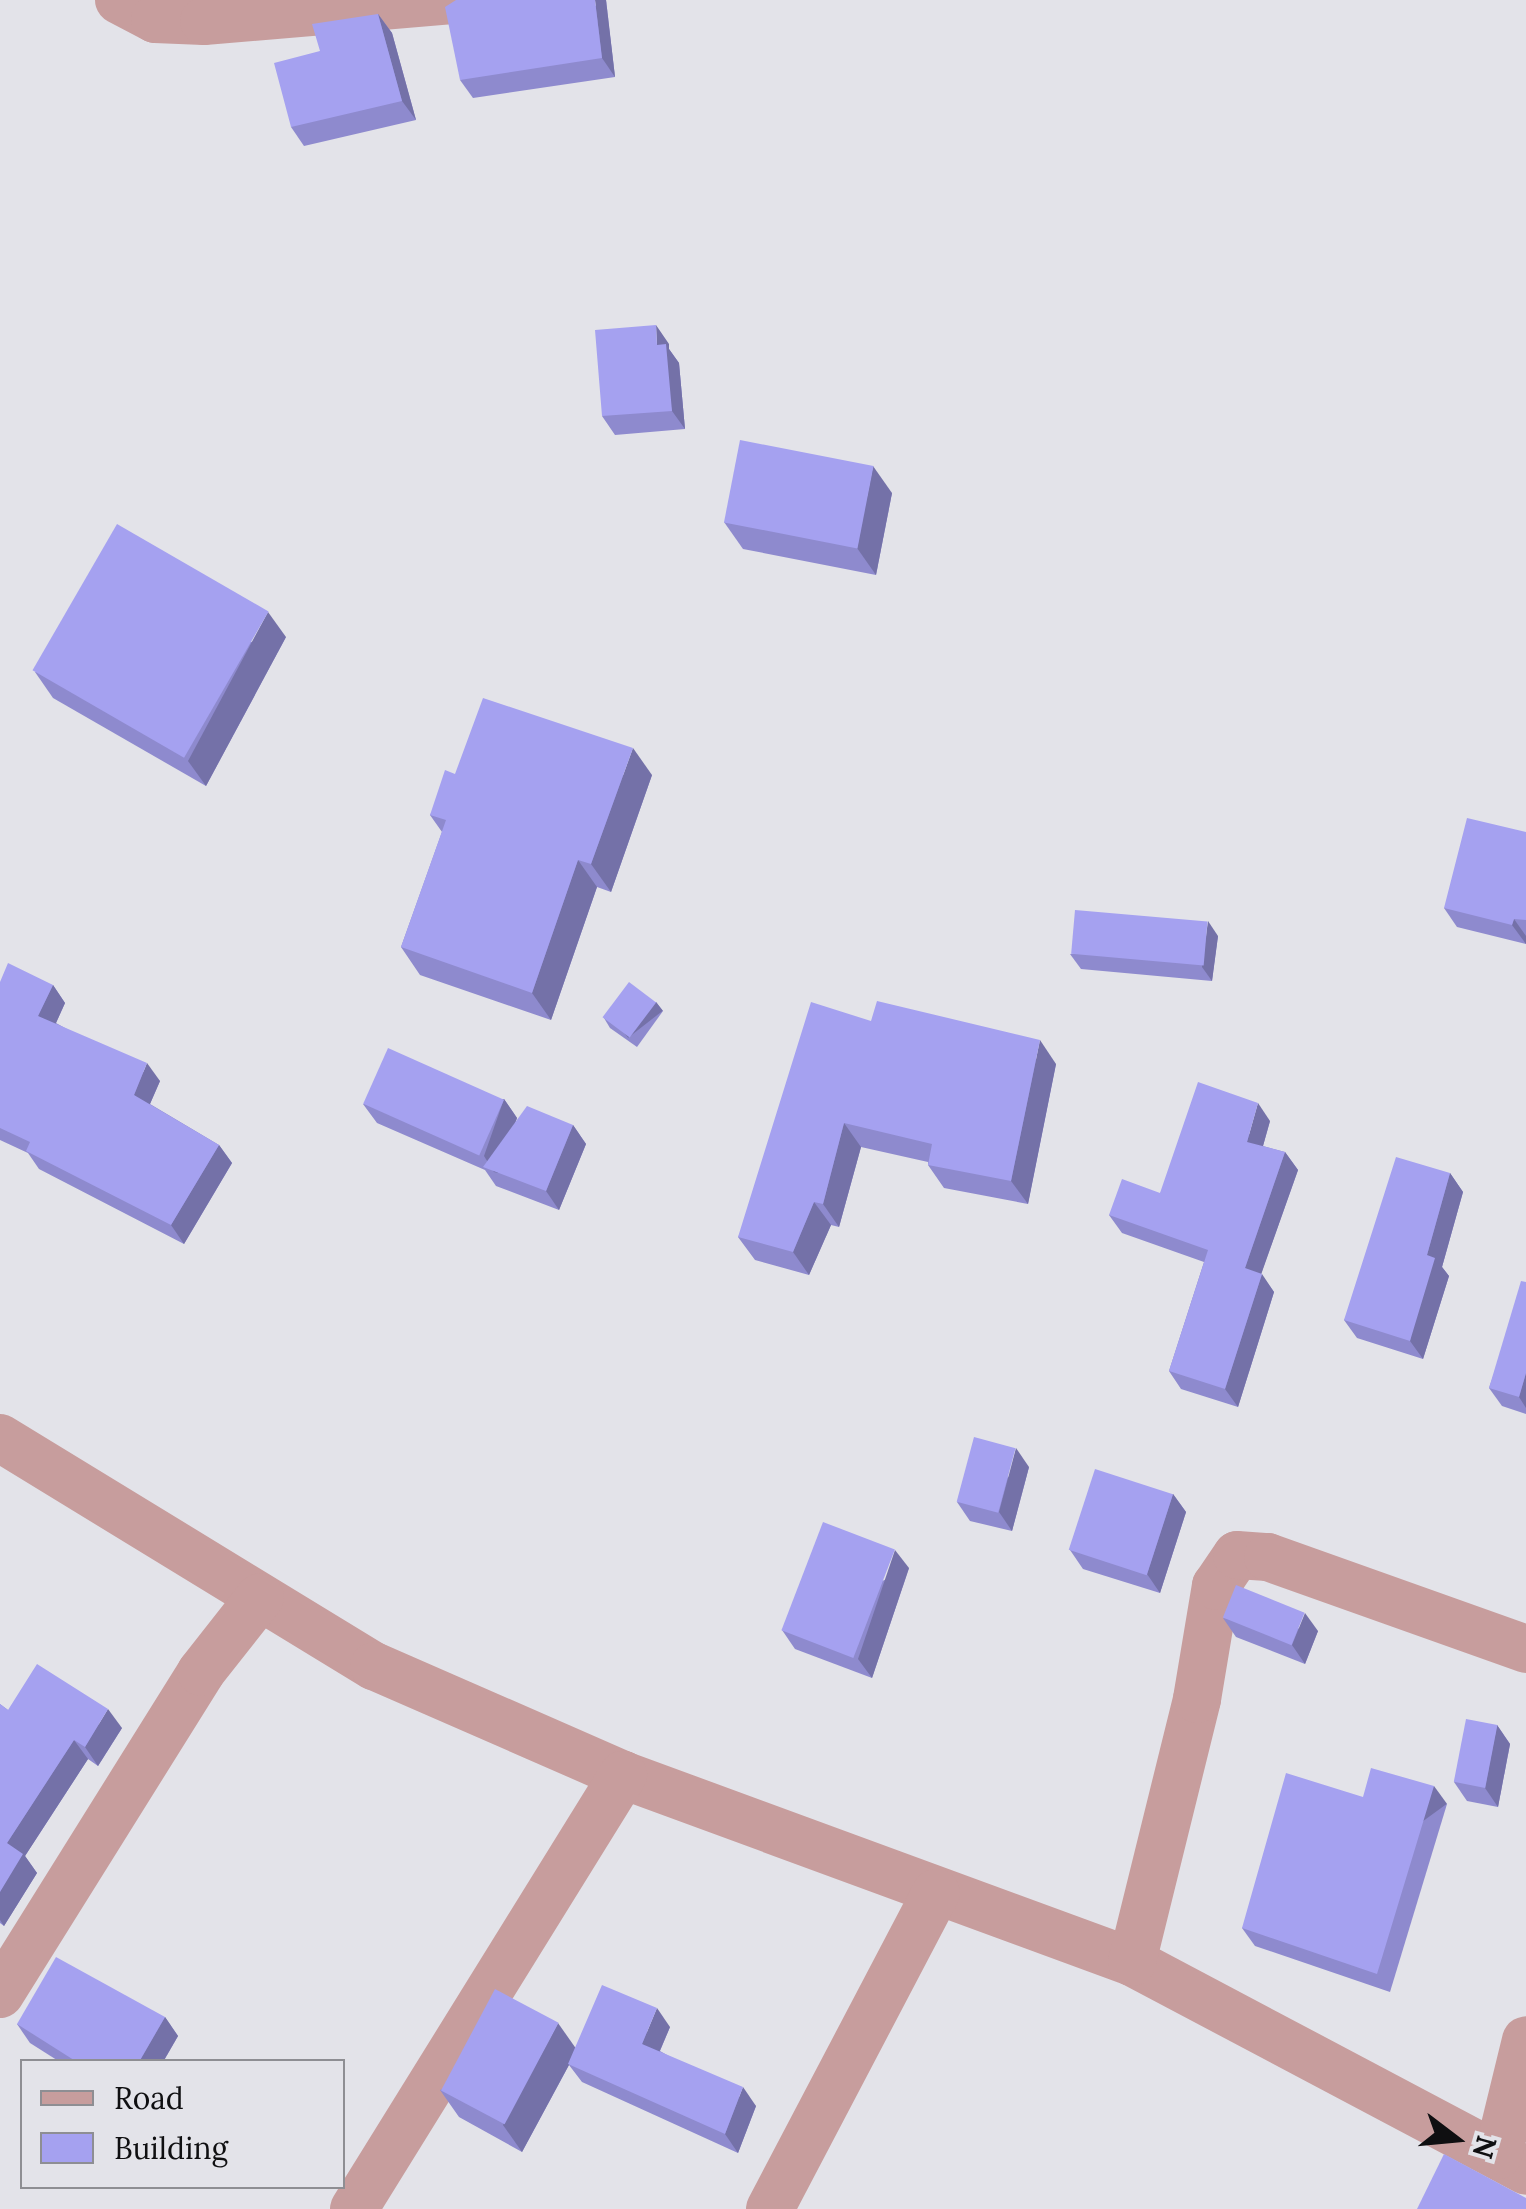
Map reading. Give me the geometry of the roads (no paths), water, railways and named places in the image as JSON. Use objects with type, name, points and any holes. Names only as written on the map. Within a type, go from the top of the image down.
[{"type":"street","points":[[119,0],[155,19],[204,20],[452,0]]},
{"type":"street","points":[[0,1438],[374,1666],[623,1775],[1132,1962],[1512,2163],[1526,2040]]},
{"type":"street","points":[[1132,1962],[1197,1699],[1216,1586],[1236,1555],[1268,1557],[1526,1650]]},
{"type":"street","points":[[0,1994],[201,1672],[260,1597]]},
{"type":"street","points":[[354,2209],[623,1775]]},
{"type":"street","points":[[770,2209],[936,1893]]}]
